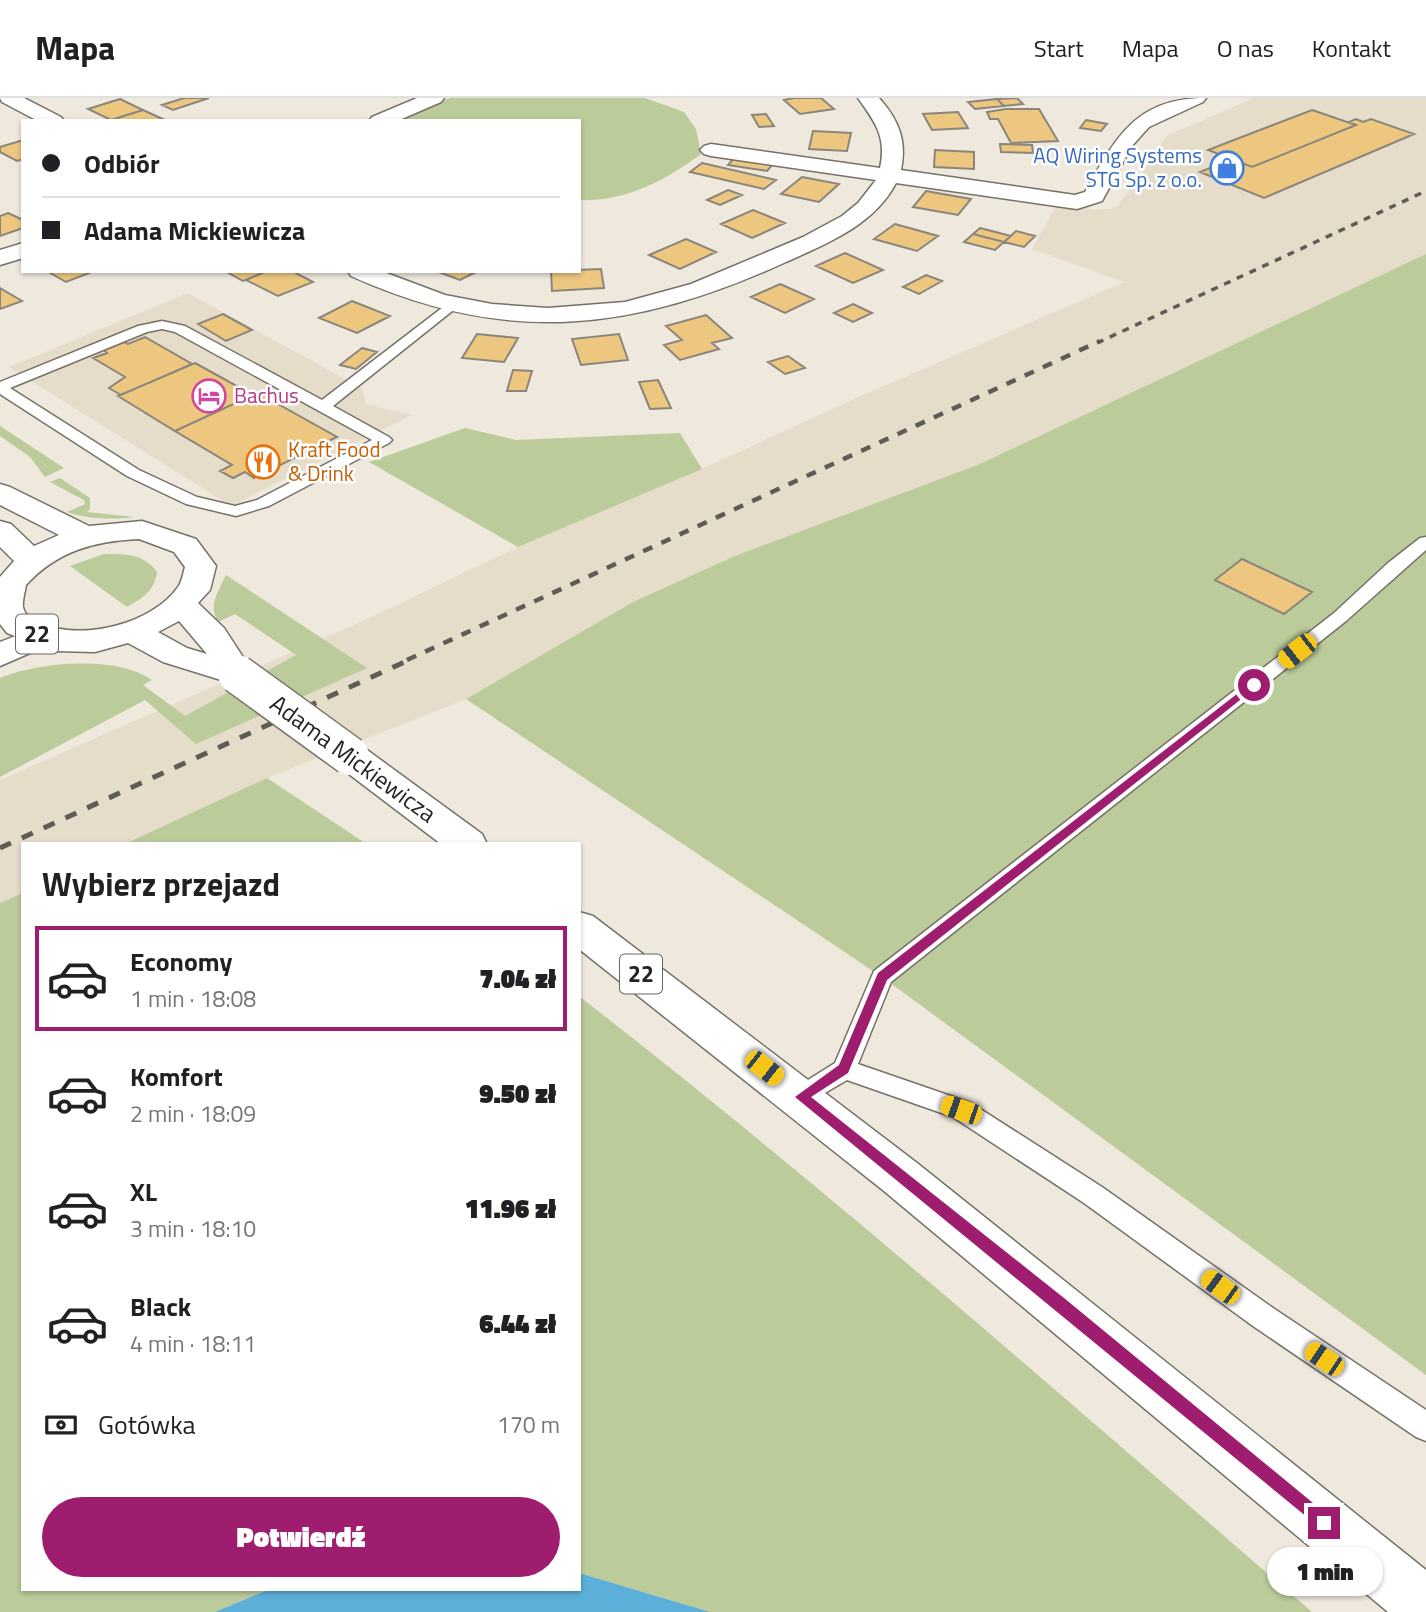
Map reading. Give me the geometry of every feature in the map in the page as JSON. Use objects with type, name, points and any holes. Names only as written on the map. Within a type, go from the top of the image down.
[{"type":"street","points":[[9,98],[50,119]]},
{"type":"street","points":[[384,119],[433,98]]},
{"type":"street","points":[[364,273],[405,291],[451,306],[524,315],[575,315],[627,309],[676,297],[727,279],[840,227],[866,207],[891,176],[894,147],[892,133],[879,110],[868,98]]},
{"type":"street","points":[[711,150],[1077,202],[1094,196],[1123,143],[1164,103],[1196,98]]},
{"type":"street","points":[[0,258],[21,251]]},
{"type":"street","points":[[0,493],[86,536]]},
{"type":"street","points":[[0,530],[31,561]]},
{"type":"street","name":"22","points":[[142,530],[166,535],[185,544],[197,556],[200,572],[195,589],[182,605],[160,621],[132,632],[84,641],[41,636],[18,625],[4,611],[10,584],[31,561],[56,546],[86,536],[142,530]]},
{"type":"street","name":"Adama Mickiewicza","points":[[182,605],[212,635],[237,674]]},
{"type":"street","name":"Adama Mickiewicza","points":[[132,632],[176,655],[237,674],[465,842]]},
{"type":"street","points":[[0,655],[41,636]]},
{"type":"street","name":"22","points":[[581,929],[802,1097],[1059,1303],[1426,1607]]},
{"type":"lane","points":[[323,407],[451,306]]},
{"type":"lane","points":[[162,326],[180,329],[384,440],[263,503],[236,511],[192,501],[159,487],[0,388],[143,329],[162,326]]},
{"type":"lane","points":[[802,1097],[844,1069],[882,977],[1340,617],[1394,567],[1426,542]]},
{"type":"lane","points":[[844,1069],[961,1110],[1093,1195],[1263,1317],[1426,1427]]},
{"type":"shaded area","points":[[1254,98],[1426,98],[1426,254],[980,464],[735,556],[633,602],[466,699],[267,778],[129,842],[21,842],[21,894],[0,903],[0,780],[363,621],[518,547],[702,469],[854,399],[1124,282],[1032,249],[1058,203],[1095,210],[1110,209],[1118,205],[1166,136]]},
{"type":"shaded area","name":"Bachus","points":[[188,293],[363,389],[366,404],[412,415],[231,506],[9,367]]},
{"type":"green space","points":[[450,98],[645,98],[684,112],[696,129],[701,154],[673,173],[643,188],[612,197],[581,200],[581,119],[401,119]]},
{"type":"green space","points":[[1426,254],[1426,1375],[882,977],[466,699],[633,602],[735,556],[980,464]]},
{"type":"green space","points":[[0,426],[64,468],[45,477],[30,457],[0,436]]},
{"type":"green space","points":[[465,428],[516,440],[680,433],[702,469],[518,547],[369,462]]},
{"type":"green space","points":[[60,478],[90,498],[90,509],[87,512],[134,517],[100,518],[67,512],[85,504],[84,500],[50,482]]},
{"type":"green space","points":[[104,554],[140,558],[152,566],[157,572],[156,579],[143,597],[127,607],[70,566]]},
{"type":"green space","points":[[226,575],[367,668],[196,744],[145,700],[0,777],[0,678],[16,672],[56,665],[98,664],[119,667],[152,680],[143,685],[185,716],[296,655],[235,614],[218,622],[214,604]]},
{"type":"green space","points":[[267,778],[363,842],[129,842]]},
{"type":"green space","points":[[21,894],[21,1591],[265,1591],[215,1612],[0,1612],[0,903]]},
{"type":"green space","points":[[581,998],[858,1222],[1312,1612],[710,1612],[581,1574]]},
{"type":"water","points":[[581,1574],[710,1612],[215,1612],[265,1591],[581,1591]]},
{"type":"building","points":[[184,98],[209,98],[173,110],[162,105]]},
{"type":"building","points":[[821,98],[834,109],[800,114],[784,100]]},
{"type":"building","points":[[1017,98],[1023,104],[1004,106],[997,99]]},
{"type":"building","points":[[120,99],[143,110],[109,119],[88,109]]},
{"type":"building","points":[[997,99],[1004,106],[975,109],[968,102]]},
{"type":"building","points":[[1039,109],[1058,141],[1011,143],[998,119],[990,119],[987,112]]},
{"type":"building","points":[[143,110],[163,119],[114,119]]},
{"type":"building","points":[[1312,110],[1356,125],[1252,167],[1208,150]]},
{"type":"building","points":[[958,112],[968,128],[932,130],[923,114]]},
{"type":"building","points":[[766,114],[774,126],[759,127],[752,115]]},
{"type":"building","points":[[1356,119],[1363,122],[1371,119],[1414,134],[1264,198],[1200,172],[1232,159],[1252,167],[1356,125],[1349,122]]},
{"type":"building","points":[[1086,120],[1107,124],[1101,131],[1080,128]]},
{"type":"building","points":[[813,131],[851,133],[847,151],[809,149]]},
{"type":"building","points":[[21,141],[21,160],[17,161],[0,152],[0,147]]},
{"type":"building","points":[[1000,144],[1032,145],[1033,153],[1001,152]]},
{"type":"building","points":[[935,150],[974,152],[974,169],[934,167]]},
{"type":"building","points":[[733,159],[773,164],[767,171],[728,165]]},
{"type":"building","points":[[702,163],[776,180],[764,189],[690,172]]},
{"type":"building","points":[[802,177],[839,184],[819,202],[781,194]]},
{"type":"building","points":[[728,190],[742,195],[720,205],[707,200]]},
{"type":"building","points":[[926,191],[971,199],[958,215],[913,207]]},
{"type":"building","points":[[753,210],[785,223],[752,238],[721,224]]},
{"type":"building","points":[[8,213],[21,219],[21,229],[0,236],[0,216]]},
{"type":"building","points":[[895,224],[938,236],[917,251],[874,239]]},
{"type":"building","points":[[980,228],[1011,236],[1004,242],[973,234]]},
{"type":"building","points":[[1016,231],[1035,236],[1024,247],[1004,242]]},
{"type":"building","points":[[973,234],[1004,242],[995,250],[964,242]]},
{"type":"building","points":[[686,239],[716,252],[680,269],[649,255]]},
{"type":"building","points":[[845,253],[883,270],[853,283],[816,266]]},
{"type":"building","points":[[601,269],[604,288],[552,291],[551,273],[581,273],[581,270]]},
{"type":"building","points":[[50,273],[89,273],[66,282]]},
{"type":"building","points":[[229,273],[262,273],[243,281]]},
{"type":"building","points":[[262,273],[296,273],[313,282],[278,296],[246,280]]},
{"type":"building","points":[[441,273],[474,273],[460,280]]},
{"type":"building","points":[[926,275],[942,281],[919,294],[903,287]]},
{"type":"building","points":[[780,284],[814,299],[785,313],[751,297]]},
{"type":"building","points":[[0,288],[22,301],[0,309]]},
{"type":"building","points":[[352,301],[390,316],[357,333],[319,318]]},
{"type":"building","points":[[853,304],[872,313],[853,322],[834,313]]},
{"type":"building","points":[[223,314],[252,330],[226,341],[198,324]]},
{"type":"building","points":[[706,315],[732,338],[712,343],[719,349],[680,360],[664,345],[682,340],[666,326]]},
{"type":"building","points":[[477,334],[518,338],[504,362],[462,358]]},
{"type":"building","points":[[619,334],[628,360],[581,365],[572,339]]},
{"type":"building","points":[[145,337],[192,364],[121,395],[109,388],[125,377],[93,358],[107,353],[104,350]]},
{"type":"building","points":[[362,348],[377,352],[356,369],[340,365]]},
{"type":"building","points":[[788,356],[805,368],[785,374],[768,362]]},
{"type":"building","points":[[195,363],[253,395],[175,431],[118,396]]},
{"type":"building","points":[[513,370],[532,371],[526,391],[507,391]]},
{"type":"building","points":[[658,380],[671,408],[650,409],[639,382]]},
{"type":"building","points":[[262,391],[282,402],[278,404],[337,437],[254,478],[245,472],[233,478],[220,471],[232,465],[175,431]]},
{"type":"building","points":[[1242,559],[1312,592],[1284,614],[1215,580]]},
{"type":"railway","points":[[1097,343],[1426,191]]},
{"type":"railway","points":[[407,660],[1100,341]]},
{"type":"railway","points":[[0,848],[411,659]]},
{"type":"place","name":"AQ Wiring Systems STG Sp. z o.o.","points":[[1227,168]]},
{"type":"place","name":"Bachus","points":[[209,396]]},
{"type":"place","name":"Kraft Food & Drink","points":[[263,462]]},
{"type":"route","points":[[1254,685],[882,977],[844,1069],[802,1097],[1059,1303],[1324,1523]]}]
